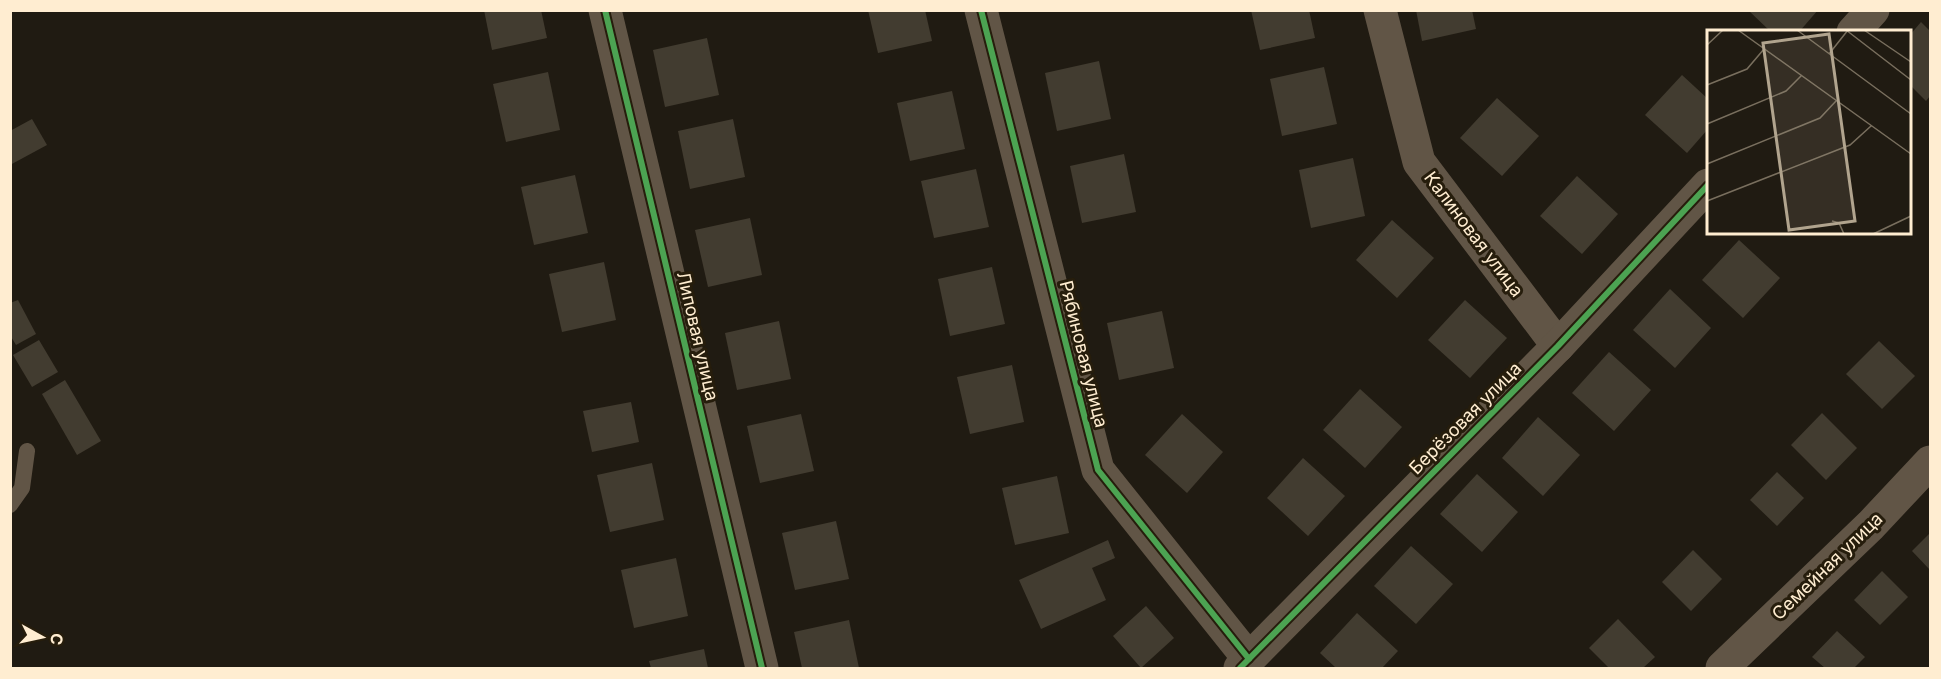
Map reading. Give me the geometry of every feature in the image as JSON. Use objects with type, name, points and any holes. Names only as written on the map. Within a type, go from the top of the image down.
[{"type":"street","name":"Липовая улица","points":[[605,10],[762,669]]},
{"type":"street","name":"Рябиновая улица","points":[[981,10],[1098,470],[1245,664]]},
{"type":"street","name":"Калиновая улица","points":[[1380,10],[1419,162],[1558,346]]},
{"type":"street","points":[[1855,30],[1873,10]]},
{"type":"street","name":"Берёзовая улица","points":[[1245,664],[1558,346],[1707,186]]},
{"type":"street","name":"Семейная улица","points":[[1735,664],[1930,462]]},
{"type":"lane","points":[[10,505],[22,488],[27,451]]},
{"type":"building","points":[[484,10],[541,10],[547,38],[492,50]]},
{"type":"building","points":[[868,10],[925,10],[932,41],[878,53]]},
{"type":"building","points":[[1251,10],[1309,10],[1315,38],[1260,50]]},
{"type":"building","points":[[1416,10],[1472,10],[1476,29],[1422,41]]},
{"type":"building","points":[[1748,10],[1818,10],[1801,30],[1769,30]]},
{"type":"building","points":[[1921,22],[1930,31],[1930,96],[1926,101],[1911,86],[1911,34]]},
{"type":"building","points":[[707,38],[719,95],[665,107],[653,50]]},
{"type":"building","points":[[1099,61],[1111,119],[1057,131],[1045,73]]},
{"type":"building","points":[[1324,67],[1337,124],[1282,136],[1270,79]]},
{"type":"building","points":[[548,72],[560,130],[506,142],[493,84]]},
{"type":"building","points":[[1682,75],[1707,98],[1707,130],[1687,153],[1645,115]]},
{"type":"building","points":[[952,91],[965,149],[910,161],[897,103]]},
{"type":"building","points":[[1497,98],[1539,136],[1502,176],[1460,138]]},
{"type":"building","points":[[32,119],[47,145],[10,165],[10,131]]},
{"type":"building","points":[[733,119],[745,177],[690,189],[678,131]]},
{"type":"building","points":[[1124,154],[1136,212],[1082,223],[1070,166]]},
{"type":"building","points":[[1353,158],[1365,216],[1311,228],[1299,170]]},
{"type":"building","points":[[976,169],[989,227],[934,238],[921,181]]},
{"type":"building","points":[[575,175],[588,233],[534,245],[521,187]]},
{"type":"building","points":[[1577,176],[1618,214],[1582,254],[1540,216]]},
{"type":"building","points":[[750,218],[762,275],[708,287],[695,230]]},
{"type":"building","points":[[1392,220],[1434,258],[1397,298],[1356,260]]},
{"type":"building","points":[[1739,240],[1780,278],[1743,318],[1702,280]]},
{"type":"building","points":[[604,262],[616,320],[562,332],[549,274]]},
{"type":"building","points":[[992,267],[1005,324],[950,336],[938,279]]},
{"type":"building","points":[[1670,289],[1711,328],[1675,368],[1633,330]]},
{"type":"building","points":[[18,300],[36,334],[16,345],[10,335],[10,303]]},
{"type":"building","points":[[1465,300],[1507,338],[1470,378],[1428,340]]},
{"type":"building","points":[[1162,311],[1174,368],[1119,380],[1107,323]]},
{"type":"building","points":[[779,321],[791,379],[737,390],[725,333]]},
{"type":"building","points":[[39,340],[58,372],[32,387],[13,355]]},
{"type":"building","points":[[1879,341],[1915,376],[1882,409],[1846,374]]},
{"type":"building","points":[[1609,352],[1651,390],[1614,431],[1572,393]]},
{"type":"building","points":[[1012,365],[1024,422],[970,434],[957,377]]},
{"type":"building","points":[[65,380],[101,441],[77,455],[42,394]]},
{"type":"building","points":[[1360,389],[1402,427],[1365,468],[1323,430]]},
{"type":"building","points":[[631,402],[639,442],[592,452],[583,411]]},
{"type":"building","points":[[1822,413],[1857,448],[1826,480],[1791,445]]},
{"type":"building","points":[[801,414],[814,471],[760,483],[747,426]]},
{"type":"building","points":[[1182,414],[1223,452],[1187,493],[1145,455]]},
{"type":"building","points":[[1538,417],[1580,455],[1543,496],[1502,458]]},
{"type":"building","points":[[1303,458],[1345,496],[1308,536],[1267,498]]},
{"type":"building","points":[[652,463],[664,520],[610,532],[597,475]]},
{"type":"building","points":[[1777,472],[1804,498],[1777,526],[1750,500]]},
{"type":"building","points":[[1477,474],[1518,512],[1482,552],[1440,514]]},
{"type":"building","points":[[1057,476],[1069,533],[1015,545],[1002,488]]},
{"type":"building","points":[[836,521],[849,579],[795,590],[782,533]]},
{"type":"building","points":[[1930,533],[1930,570],[1912,551]]},
{"type":"building","points":[[1108,540],[1115,558],[1092,568],[1106,600],[1041,629],[1019,580]]},
{"type":"building","points":[[1411,546],[1453,584],[1416,624],[1374,586]]},
{"type":"building","points":[[1693,550],[1722,579],[1691,611],[1662,582]]},
{"type":"building","points":[[676,558],[688,616],[634,628],[621,570]]},
{"type":"building","points":[[1882,571],[1908,597],[1880,625],[1854,600]]},
{"type":"building","points":[[1146,606],[1174,638],[1141,668],[1113,636]]},
{"type":"building","points":[[1357,613],[1398,651],[1382,668],[1336,668],[1320,653]]},
{"type":"building","points":[[1618,619],[1655,657],[1643,668],[1609,668],[1589,648]]},
{"type":"building","points":[[849,620],[859,668],[802,668],[794,632]]},
{"type":"building","points":[[1837,631],[1865,657],[1854,668],[1825,668],[1812,657]]},
{"type":"building","points":[[704,649],[708,668],[651,668],[649,661]]},
{"type":"cycle path","points":[[605,10],[762,668]]},
{"type":"cycle path","points":[[981,10],[1098,470],[1249,659]]},
{"type":"cycle path","points":[[1240,668],[1558,346],[1707,186]]}]
